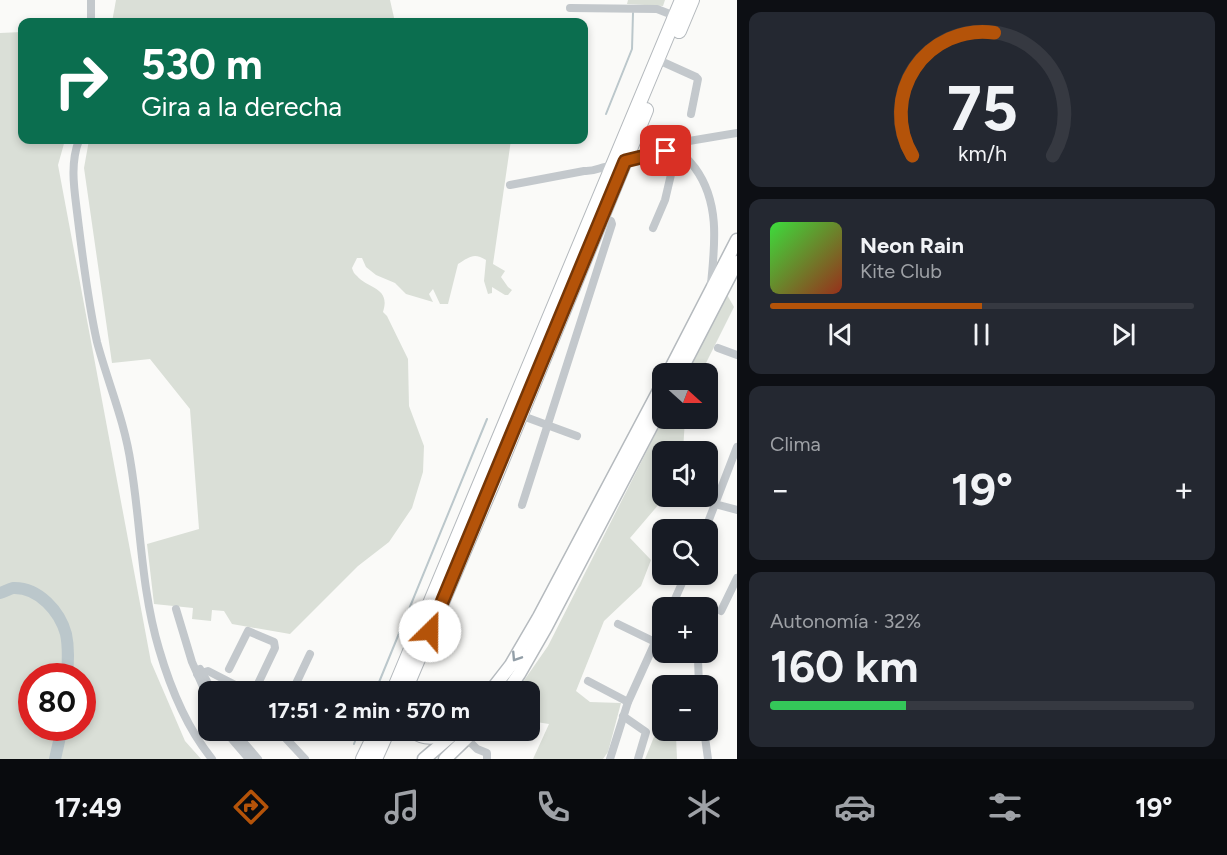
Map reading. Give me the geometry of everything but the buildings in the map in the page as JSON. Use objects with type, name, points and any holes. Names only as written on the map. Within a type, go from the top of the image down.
[{"type":"highway","points":[[398,681],[618,163],[682,0]]},
{"type":"highway","points":[[409,681],[602,217],[618,163],[692,0]]},
{"type":"highway","points":[[363,759],[371,741]]},
{"type":"highway","points":[[375,759],[383,741]]},
{"type":"main road","points":[[674,363],[736,240]]},
{"type":"main road","points":[[685,363],[736,262]]},
{"type":"main road","points":[[499,681],[540,617],[652,404]]},
{"type":"main road","points":[[514,681],[546,627],[652,425]]},
{"type":"main road","points":[[424,759],[453,741]]},
{"type":"main road","points":[[445,759],[460,741]]},
{"type":"street","points":[[91,0],[91,18]]},
{"type":"street","points":[[570,8],[657,9],[675,16]]},
{"type":"street","points":[[665,63],[696,76],[698,79],[691,114]]},
{"type":"street","points":[[653,228],[665,200],[675,152],[681,144],[736,133]]},
{"type":"street","points":[[78,144],[73,161],[73,177],[84,269],[97,342],[125,432],[132,466],[147,603],[159,650],[174,694],[203,748],[212,759]]},
{"type":"street","points":[[510,185],[584,171],[595,172],[606,166],[649,153],[666,151],[687,157],[710,199],[715,225],[710,291]]},
{"type":"street","points":[[522,505],[612,224],[602,217]]},
{"type":"street","points":[[718,348],[736,355]]},
{"type":"street","points":[[520,415],[577,436]]},
{"type":"street","points":[[718,496],[736,447]]},
{"type":"street","points":[[718,505],[736,510]]},
{"type":"street","points":[[721,611],[736,578]]},
{"type":"street","points":[[728,598],[736,602]]},
{"type":"street","points":[[176,609],[192,662],[206,681]]},
{"type":"street","points":[[618,624],[652,641]]},
{"type":"street","points":[[229,669],[248,631],[274,642],[275,648],[258,681]]},
{"type":"street","points":[[610,759],[628,702],[652,649]]},
{"type":"street","points":[[297,681],[310,654]]},
{"type":"street","points":[[200,672],[208,671],[229,681]]},
{"type":"street","points":[[200,672],[203,681]]},
{"type":"street","points":[[588,681],[628,702]]},
{"type":"street","points":[[623,716],[646,732],[638,759]]},
{"type":"street","points":[[235,741],[247,753],[258,759]]},
{"type":"street","points":[[288,741],[305,759]]},
{"type":"street","points":[[472,741],[477,749],[487,753],[487,759]]},
{"type":"street","points":[[706,741],[708,759]]},
{"type":"shaded area","points":[[116,0],[390,0],[394,18],[113,18]]},
{"type":"shaded area","points":[[628,0],[665,0],[663,6],[627,4]]},
{"type":"shaded area","points":[[18,32],[18,144],[64,144],[58,165],[151,662],[185,741],[201,759],[0,759],[0,33]]},
{"type":"shaded area","points":[[88,144],[510,144],[493,264],[505,271],[501,277],[512,290],[508,295],[492,287],[492,293],[488,294],[484,281],[486,260],[478,256],[458,264],[448,304],[440,304],[433,289],[429,294],[433,302],[406,294],[395,283],[376,275],[366,267],[362,258],[357,258],[352,268],[355,274],[381,293],[385,304],[383,312],[408,359],[409,406],[424,446],[423,472],[412,508],[389,542],[358,566],[290,634],[232,624],[224,611],[212,610],[211,621],[192,619],[193,608],[154,604],[147,544],[199,529],[190,409],[150,359],[112,363],[84,168]]},
{"type":"shaded area","points":[[726,293],[734,307],[706,363],[691,363]]},
{"type":"shaded area","points":[[658,429],[684,429],[684,441],[652,441],[652,507],[656,507],[630,538],[651,560],[641,586],[604,621],[576,691],[590,702],[621,703],[608,752],[603,759],[533,759],[549,724],[540,723],[540,681],[524,681],[548,646]]},
{"type":"shaded area","points":[[652,741],[676,741],[677,759],[645,759]]},
{"type":"waterway","points":[[606,114],[632,49],[633,13]]},
{"type":"waterway","points":[[380,681],[487,419]]},
{"type":"waterway","points":[[0,593],[13,588],[22,589],[40,596],[47,602],[59,617],[66,634],[68,663]]},
{"type":"waterway","points":[[55,759],[59,741]]},
{"type":"route","points":[[430,631],[625,161],[649,153],[666,151]]}]
